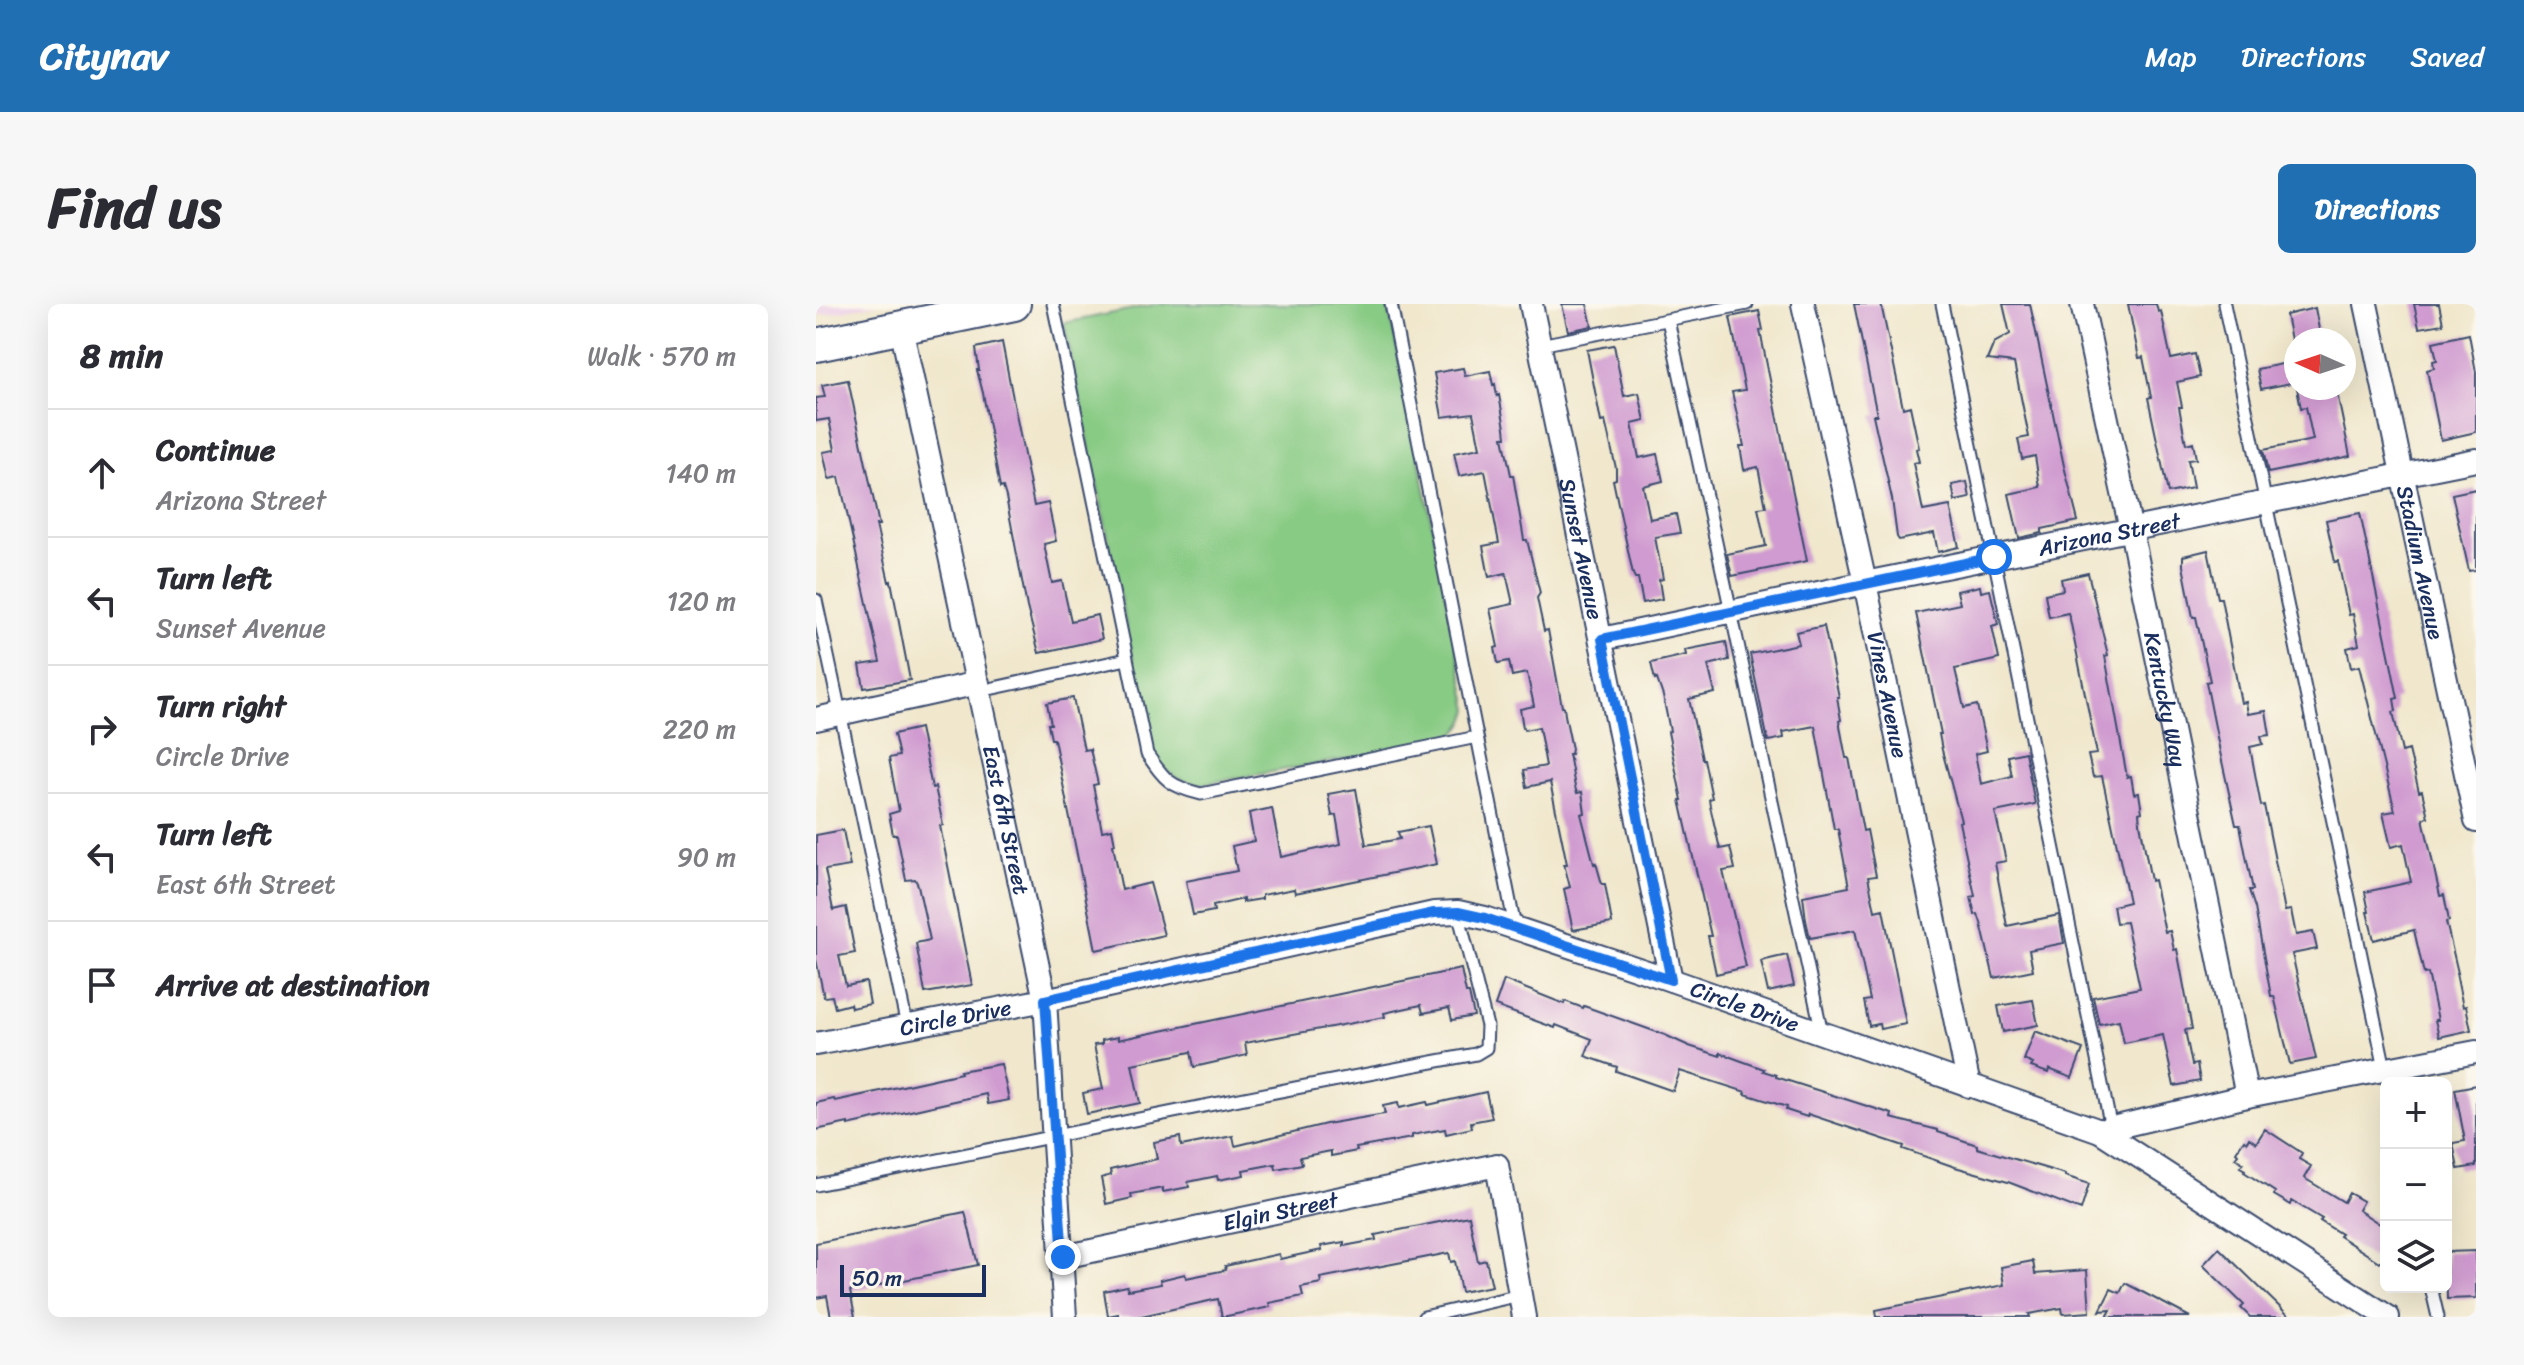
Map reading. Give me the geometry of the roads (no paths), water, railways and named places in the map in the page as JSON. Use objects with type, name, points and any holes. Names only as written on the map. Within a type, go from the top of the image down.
[{"type":"main road","points":[[816,345],[1014,304]]},
{"type":"street","name":"Sunset Avenue","points":[[1531,304],[1671,980]]},
{"type":"street","name":"Vines Avenue","points":[[1803,304],[1865,583],[1969,1086]]},
{"type":"street","name":"Kentucky Way","points":[[2082,304],[2247,1096]]},
{"type":"street","name":"Stadium Avenue","points":[[2366,304],[2476,821]]},
{"type":"street","name":"East 6th Street","points":[[901,327],[1045,1000],[1065,1317]]},
{"type":"street","name":"Arizona Street","points":[[1602,639],[2476,460]]},
{"type":"street","points":[[816,719],[979,687]]},
{"type":"street","name":"Circle Drive","points":[[816,1044],[1045,1000],[1434,913],[1458,912],[1515,927],[1969,1086],[2106,1130],[2388,1317]]},
{"type":"street","points":[[2106,1130],[2247,1096],[2387,1076],[2476,1052]]},
{"type":"street","name":"Elgin Street","points":[[1063,1257],[1497,1165],[1522,1306]]},
{"type":"lane","points":[[1053,304],[1147,754],[1164,778],[1180,789],[1201,794],[1477,737]]},
{"type":"lane","points":[[1391,304],[1515,927]]},
{"type":"lane","points":[[1540,345],[1747,304]]},
{"type":"lane","points":[[1942,304],[2106,1130]]},
{"type":"lane","points":[[2224,304],[2387,1076]]},
{"type":"lane","points":[[1668,320],[1822,1034]]},
{"type":"lane","points":[[816,600],[907,1026]]},
{"type":"lane","points":[[979,687],[1127,659]]},
{"type":"lane","points":[[816,1185],[1231,1099],[1476,1054],[1486,1048],[1487,1026],[1458,912]]},
{"type":"lane","points":[[2432,1293],[2438,1317]]},
{"type":"lane","points":[[1424,1317],[1522,1306]]}]
